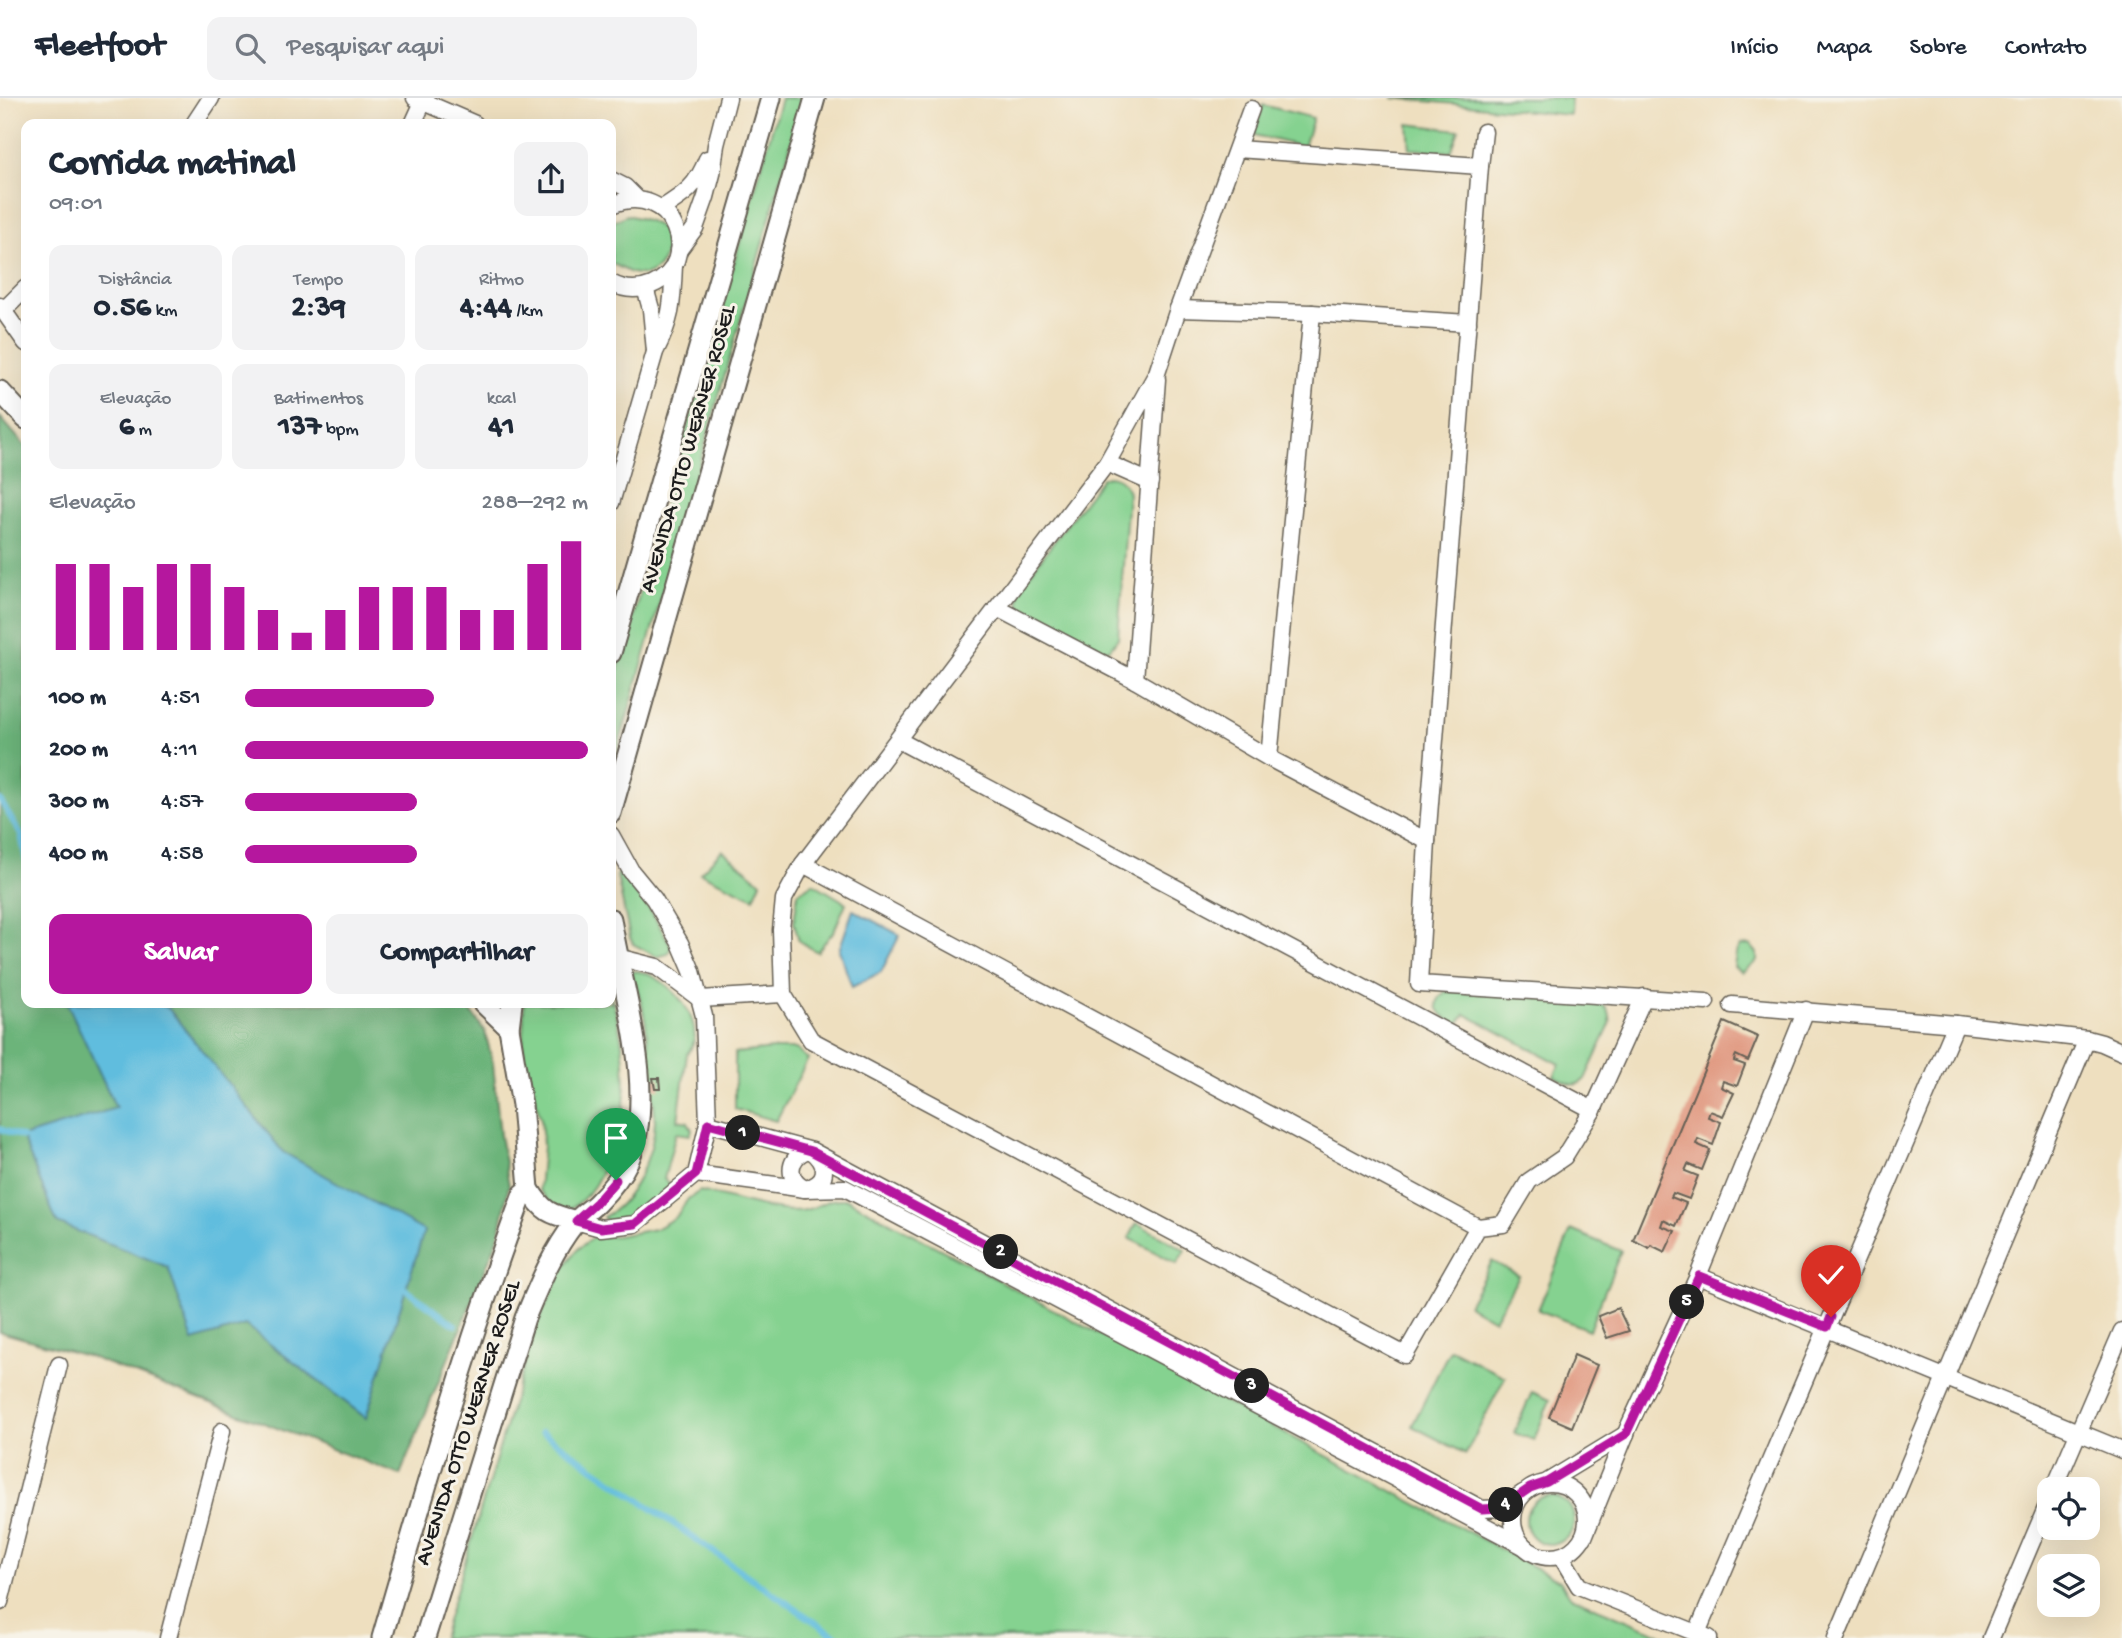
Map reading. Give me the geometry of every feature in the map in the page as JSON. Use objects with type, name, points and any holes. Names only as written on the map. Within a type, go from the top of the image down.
[{"type":"street","points":[[197,119],[211,98]]},
{"type":"street","points":[[616,286],[632,290],[645,288],[667,275],[698,220],[712,174],[728,98]]},
{"type":"street","name":"AVENIDA OTTO WERNER ROSEL","points":[[616,636],[771,98]]},
{"type":"street","name":"AVENIDA OTTO WERNER ROSEL","points":[[616,796],[815,98]]},
{"type":"street","points":[[414,119],[419,100],[463,119]]},
{"type":"street","points":[[1251,109],[1157,373],[1107,463],[803,864],[784,899],[780,930],[783,994],[811,1040],[1405,1355],[1478,1227]]},
{"type":"street","points":[[1415,1015],[1484,132]]},
{"type":"street","points":[[662,209],[697,182],[716,145]]},
{"type":"street","points":[[1237,149],[1480,166]]},
{"type":"street","points":[[616,182],[637,199]]},
{"type":"street","points":[[616,203],[637,199],[650,202],[662,209],[672,221],[678,235],[672,310],[655,352],[616,486]]},
{"type":"street","points":[[645,288],[652,309],[655,352]]},
{"type":"street","points":[[21,292],[1,308],[21,336]]},
{"type":"street","points":[[1178,309],[1312,313],[1468,323]]},
{"type":"street","points":[[1269,758],[1312,313]]},
{"type":"street","points":[[1135,680],[1157,373]]},
{"type":"street","points":[[0,391],[21,414]]},
{"type":"street","points":[[1107,463],[1150,482]]},
{"type":"street","points":[[997,608],[1135,680],[1269,758],[1427,841]]},
{"type":"street","points":[[898,740],[1593,1111]]},
{"type":"street","points":[[511,1008],[509,1028],[522,1105],[529,1189],[539,1205],[555,1215],[601,1228],[635,1224],[696,1174],[708,1123],[704,1016],[692,971],[680,943],[616,844]]},
{"type":"street","points":[[803,864],[1478,1227],[1503,1224],[1529,1181],[1564,1157],[1593,1111],[1644,997]]},
{"type":"street","points":[[616,957],[657,967],[700,999],[783,994]]},
{"type":"street","name":"AVENIDA OTTO WERNER ROSEL","points":[[425,1638],[525,1318],[546,1267],[576,1221],[597,1202],[629,1160],[640,1109],[636,1053],[627,995],[616,962]]},
{"type":"street","points":[[1419,984],[1706,1002]]},
{"type":"street","points":[[1732,1005],[1956,1024],[2087,1039],[2122,1052]]},
{"type":"street","points":[[488,1008],[509,1028]]},
{"type":"street","points":[[696,1174],[805,1189],[845,1188],[1536,1555],[1561,1556],[1571,1552],[1584,1537],[1626,1434],[1699,1276],[1806,1010]]},
{"type":"street","points":[[1561,1556],[1579,1586],[1703,1635],[1827,1327],[1956,1024]]},
{"type":"street","points":[[1836,1638],[2087,1039]]},
{"type":"street","points":[[708,1123],[811,1151],[1482,1509],[1501,1508],[1538,1484],[1559,1483],[1569,1487],[1578,1494],[1584,1504],[1587,1515],[1584,1537]]},
{"type":"street","points":[[811,1151],[823,1163],[823,1176],[815,1187],[805,1189],[795,1182],[792,1164],[800,1154],[811,1151]]},
{"type":"street","name":"AVENIDA OTTO WERNER ROSEL","points":[[382,1638],[463,1367],[514,1218],[523,1194],[529,1189]]},
{"type":"street","points":[[1699,1276],[2122,1450]]},
{"type":"street","points":[[2059,1477],[2122,1331]]},
{"type":"street","points":[[0,1602],[59,1365]]},
{"type":"street","points":[[168,1638],[222,1431]]},
{"type":"street","points":[[1547,1482],[1626,1434]]},
{"type":"street","points":[[1523,1493],[1516,1503],[1513,1527],[1517,1538],[1525,1547]]},
{"type":"street","points":[[1991,1638],[2037,1529]]},
{"type":"green space","points":[[781,98],[804,98],[616,756],[616,676]]},
{"type":"green space","points":[[1392,98],[1571,98],[1570,115]]},
{"type":"green space","points":[[1263,105],[1313,118],[1304,147],[1254,135]]},
{"type":"green space","points":[[1408,124],[1459,130],[1451,152],[1410,149]]},
{"type":"green space","points":[[627,215],[651,222],[662,230],[666,245],[664,257],[653,272],[645,275],[631,273],[616,266],[616,220]]},
{"type":"green space","points":[[0,417],[21,441],[21,1008],[467,1008],[485,1032],[493,1063],[500,1135],[509,1185],[499,1236],[400,1475],[90,1357],[0,1332]]},
{"type":"green space","points":[[1108,476],[1122,481],[1128,494],[1118,638],[1110,649],[1097,653],[1033,620],[1021,609],[1018,596],[1020,587],[1102,478]]},
{"type":"green space","points":[[722,850],[761,882],[754,898],[700,873]]},
{"type":"green space","points":[[619,873],[650,910],[671,946],[668,954],[657,957],[633,944],[617,876]]},
{"type":"green space","points":[[813,883],[846,903],[834,931],[817,952],[799,941],[794,922],[798,893]]},
{"type":"green space","points":[[1750,945],[1757,953],[1757,961],[1742,973],[1734,967],[1736,953],[1740,946]]},
{"type":"green space","points":[[636,971],[661,981],[673,991],[690,1016],[694,1029],[693,1042],[687,1054],[678,1120],[688,1122],[692,1130],[690,1135],[676,1133],[664,1179],[672,1185],[636,1220],[605,1220],[603,1217],[624,1201],[640,1176],[654,1134],[655,1110],[646,1024],[636,985],[630,973]]},
{"type":"green space","points":[[1446,991],[1596,1001],[1608,1010],[1610,1025],[1585,1079],[1577,1084],[1570,1084],[1554,1076],[1560,1064],[1465,1014],[1457,1026],[1447,1019],[1437,1006],[1440,996]]},
{"type":"green space","points":[[524,1008],[614,1008],[624,1063],[622,1118],[594,1186],[567,1211],[557,1210],[539,1190],[543,1146],[541,1119],[525,1066]]},
{"type":"green space","points":[[796,1049],[808,1059],[776,1121],[735,1109],[735,1053]]},
{"type":"green space","points":[[700,1191],[768,1208],[795,1211],[828,1201],[847,1199],[1560,1581],[1571,1597],[1669,1638],[442,1638],[535,1329],[563,1268],[578,1249],[593,1237],[655,1229],[676,1217],[688,1199]]},
{"type":"green space","points":[[1137,1223],[1185,1250],[1177,1264],[1129,1238]]},
{"type":"green space","points":[[1571,1230],[1621,1251],[1589,1330],[1538,1310]]},
{"type":"green space","points":[[1492,1261],[1519,1276],[1494,1320],[1468,1305]]},
{"type":"green space","points":[[1450,1349],[1505,1377],[1466,1454],[1412,1426]]},
{"type":"green space","points":[[1532,1392],[1550,1400],[1534,1440],[1514,1433]]},
{"type":"green space","points":[[1550,1496],[1559,1497],[1567,1503],[1573,1511],[1573,1529],[1567,1537],[1559,1543],[1550,1544],[1541,1543],[1533,1537],[1527,1529],[1526,1520],[1527,1511],[1533,1503],[1541,1497]]},
{"type":"water","points":[[853,910],[900,935],[881,972],[852,987],[839,950]]},
{"type":"water","points":[[69,1008],[168,1008],[283,1152],[424,1231],[366,1418],[245,1325],[193,1341],[168,1267],[57,1223],[22,1137],[116,1108]]},
{"type":"building","points":[[1724,1022],[1758,1037],[1748,1061],[1736,1055],[1735,1057],[1734,1061],[1745,1065],[1737,1086],[1723,1081],[1721,1087],[1734,1093],[1723,1116],[1710,1111],[1708,1117],[1721,1122],[1713,1145],[1698,1139],[1696,1144],[1710,1150],[1702,1170],[1688,1164],[1685,1171],[1698,1176],[1689,1199],[1673,1193],[1671,1197],[1686,1203],[1676,1226],[1663,1220],[1661,1226],[1675,1231],[1665,1252],[1651,1245],[1649,1248],[1633,1240]]},
{"type":"building","points":[[653,1078],[659,1078],[660,1089],[655,1089]]},
{"type":"building","points":[[1618,1308],[1629,1331],[1607,1338],[1598,1316]]},
{"type":"building","points":[[1574,1355],[1597,1365],[1572,1427],[1549,1417]]},
{"type":"waterway","points":[[0,800],[21,835]]},
{"type":"waterway","points":[[0,1129],[22,1137]]},
{"type":"waterway","points":[[401,1286],[455,1325]]},
{"type":"waterway","points":[[542,1432],[839,1638]]},
{"type":"route","points":[[616,1180],[576,1221],[601,1228],[635,1224],[696,1174],[708,1123],[811,1151],[1482,1509],[1501,1508],[1530,1488],[1547,1482],[1626,1434],[1699,1276],[1827,1327],[1831,1317]]}]
